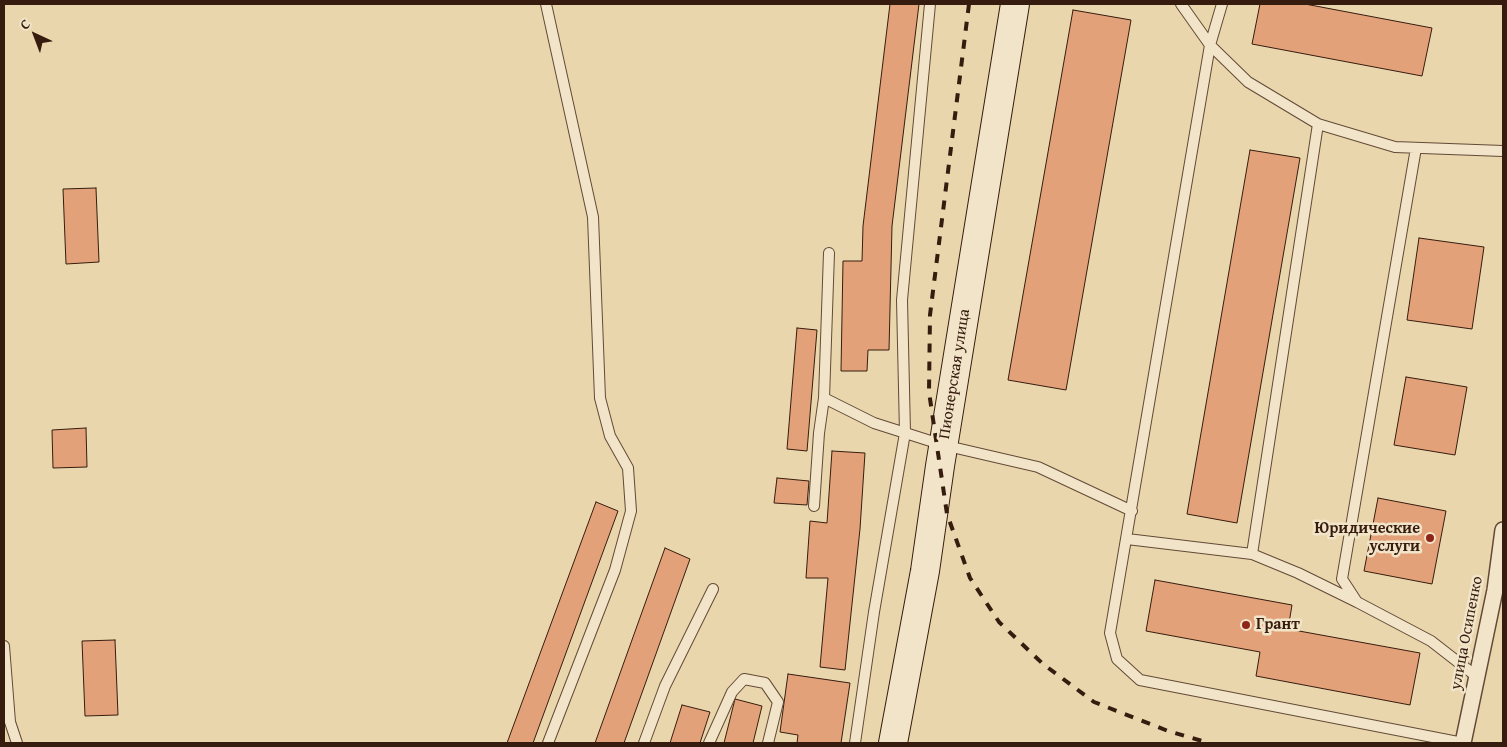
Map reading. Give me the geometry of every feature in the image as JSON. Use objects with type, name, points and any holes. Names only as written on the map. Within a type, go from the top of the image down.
[{"type":"main road","name":"Пионерская улица","points":[[893,743],[925,572],[943,445],[1015,4]]},
{"type":"street","name":"улица Осипенко","points":[[1463,743],[1495,590],[1503,530]]},
{"type":"lane","points":[[546,4],[593,217],[600,398],[610,436],[628,468],[631,511],[615,570],[548,743]]},
{"type":"lane","points":[[855,743],[874,612],[905,433],[902,300],[930,4]]},
{"type":"lane","points":[[1181,4],[1210,45],[1248,82],[1318,124],[1395,147],[1503,151]]},
{"type":"lane","points":[[1222,4],[1210,45],[1110,633],[1117,659],[1140,680],[1463,743]]},
{"type":"lane","points":[[1252,554],[1318,124]]},
{"type":"lane","points":[[1357,602],[1342,579],[1416,148]]},
{"type":"lane","points":[[814,506],[819,433],[824,398],[828,253]]},
{"type":"lane","points":[[824,398],[874,423],[905,433],[943,445],[1038,467],[1132,511]]},
{"type":"lane","points":[[1127,539],[1252,554],[1298,573],[1357,602],[1431,642],[1476,676]]},
{"type":"lane","points":[[644,743],[665,686],[713,589]]},
{"type":"lane","points":[[4,646],[7,725],[17,743]]},
{"type":"lane","points":[[709,743],[732,692],[744,679],[765,683],[778,702],[768,743]]},
{"type":"building","points":[[890,4],[919,4],[892,226],[889,350],[868,350],[867,371],[841,371],[843,261],[862,261],[863,226]]},
{"type":"building","points":[[1260,4],[1305,4],[1432,28],[1422,76],[1252,44]]},
{"type":"building","points":[[1073,10],[1131,20],[1066,390],[1008,380]]},
{"type":"building","points":[[1250,150],[1300,158],[1237,523],[1187,514]]},
{"type":"building","points":[[96,188],[99,262],[66,264],[63,189]]},
{"type":"building","points":[[1419,238],[1484,247],[1472,329],[1407,320]]},
{"type":"building","points":[[797,328],[817,330],[807,451],[787,449]]},
{"type":"building","points":[[1406,377],[1467,387],[1455,455],[1394,445]]},
{"type":"building","points":[[86,428],[87,467],[53,468],[52,430]]},
{"type":"building","points":[[832,451],[865,453],[860,529],[845,670],[820,667],[828,578],[806,578],[810,521],[827,523]]},
{"type":"building","points":[[777,478],[809,481],[807,505],[774,503]]},
{"type":"building","points":[[1378,498],[1446,511],[1432,584],[1364,571]]},
{"type":"building","points":[[596,502],[618,511],[533,743],[507,743]]},
{"type":"building","points":[[665,548],[690,559],[624,743],[595,743]]},
{"type":"building","points":[[1155,580],[1292,605],[1288,629],[1420,653],[1410,705],[1256,676],[1260,652],[1146,631]]},
{"type":"building","points":[[115,640],[118,715],[85,716],[82,641]]},
{"type":"building","points":[[788,674],[850,683],[841,743],[797,743],[798,735],[780,732]]},
{"type":"building","points":[[735,699],[762,706],[753,743],[724,743]]},
{"type":"building","points":[[682,705],[710,712],[700,743],[670,743]]},
{"type":"railway","points":[[969,4],[930,315],[929,392],[947,514],[970,578],[999,622],[1043,664],[1094,702],[1168,731],[1209,743]]},
{"type":"place","name":"Юридические услуги","points":[[1430,538]]},
{"type":"place","name":"Грант","points":[[1246,625]]}]
